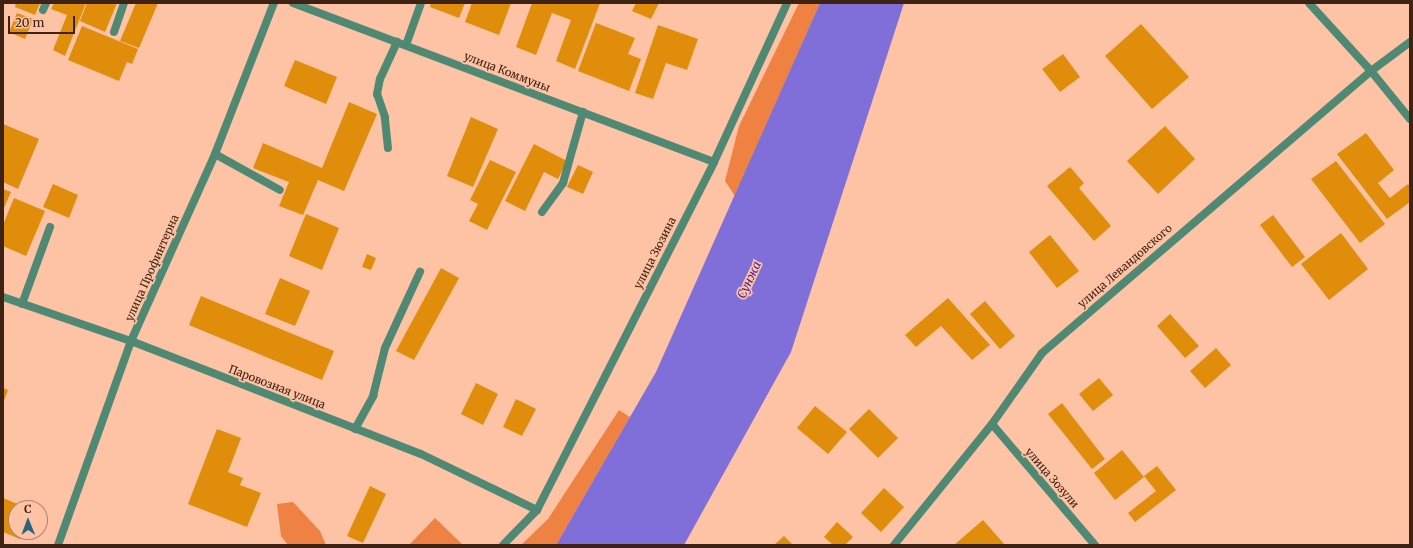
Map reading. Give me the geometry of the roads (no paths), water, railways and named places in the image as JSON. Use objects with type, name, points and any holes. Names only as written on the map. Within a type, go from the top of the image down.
[{"type":"street","points":[[114,32],[124,3]]},
{"type":"street","name":"улица Профинтерна","points":[[58,545],[131,341],[215,154],[274,3]]},
{"type":"street","name":"улица Коммуны","points":[[293,3],[714,162]]},
{"type":"street","points":[[406,45],[420,3]]},
{"type":"street","name":"улица Зюзина","points":[[503,545],[537,510],[714,162],[787,3]]},
{"type":"street","points":[[1310,3],[1371,71],[1410,120]]},
{"type":"street","points":[[388,148],[385,117],[377,94],[380,79],[397,42]]},
{"type":"street","name":"улица Левандовского","points":[[894,545],[992,424],[1042,352],[1371,71],[1410,42]]},
{"type":"street","points":[[542,212],[563,183],[583,112]]},
{"type":"street","points":[[215,154],[280,190]]},
{"type":"street","points":[[22,304],[50,228]]},
{"type":"street","points":[[355,429],[373,396],[385,348],[420,272]]},
{"type":"street","name":"Паровозная улица","points":[[3,296],[22,304],[131,341],[420,454],[537,510]]},
{"type":"street","name":"улица Зозули","points":[[992,424],[1095,545]]},
{"type":"water","name":"Сунжа","points":[[820,3],[904,3],[791,352],[684,545],[556,545],[656,372]]}]
